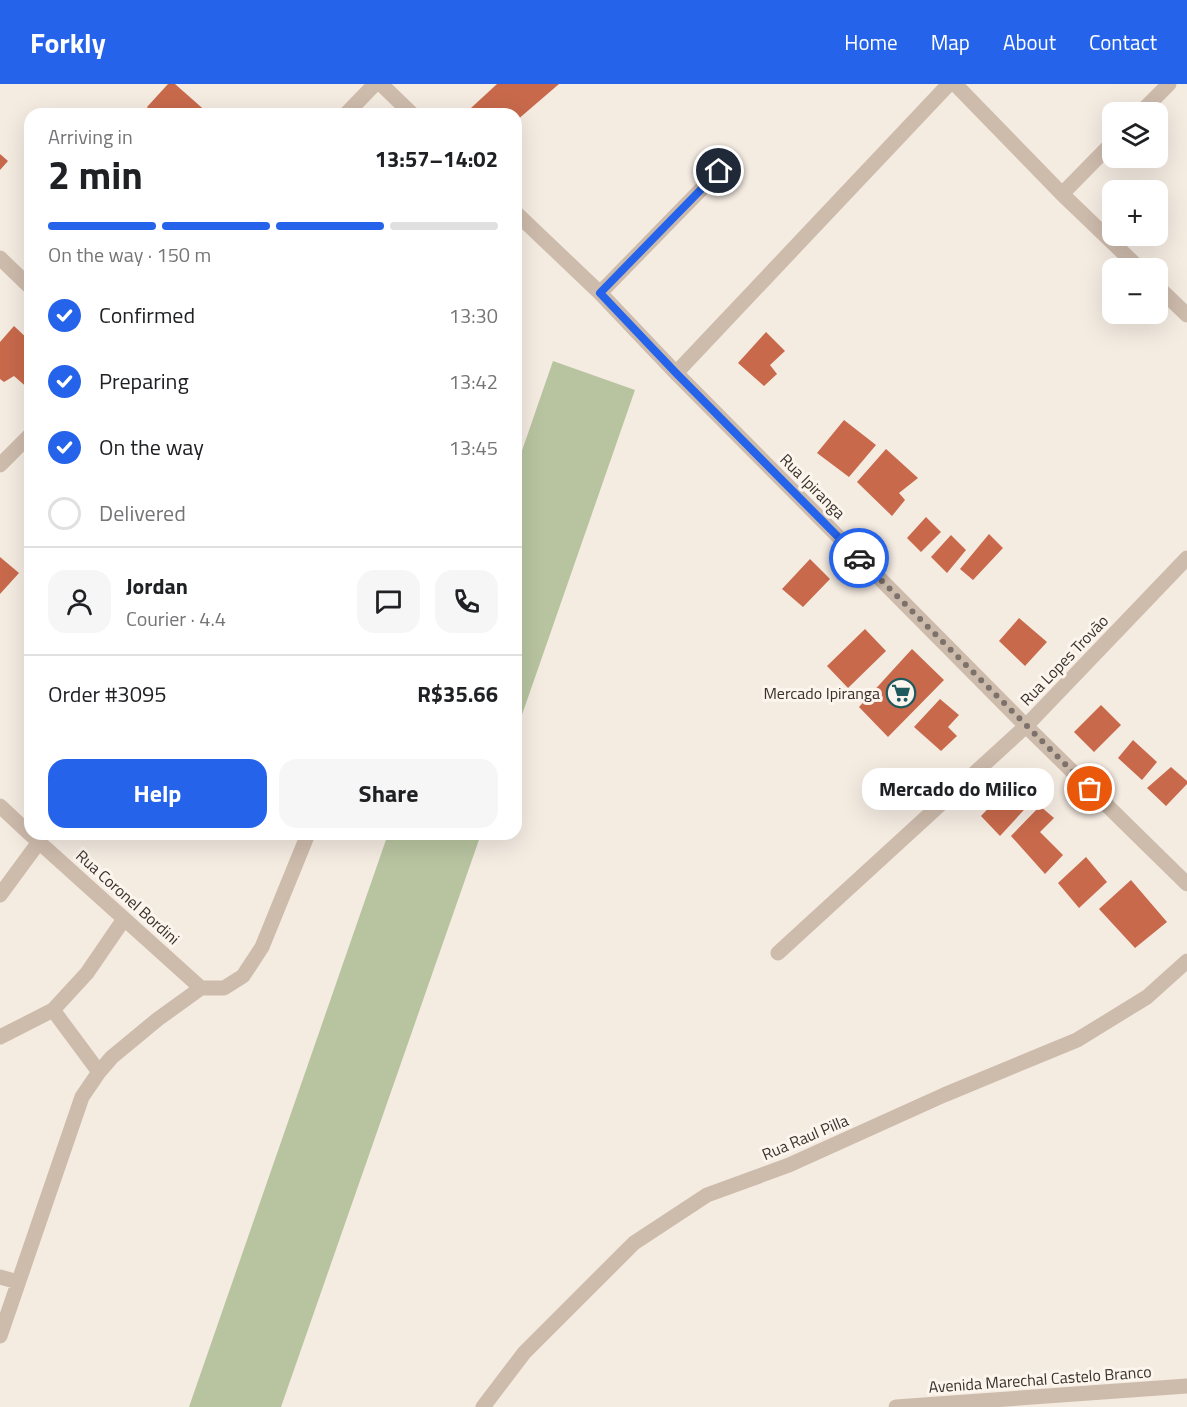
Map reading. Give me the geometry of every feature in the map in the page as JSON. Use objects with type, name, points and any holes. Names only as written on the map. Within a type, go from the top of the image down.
[{"type":"street","points":[[352,108],[375,84]]},
{"type":"street","points":[[381,84],[406,108]]},
{"type":"street","points":[[676,373],[949,84]]},
{"type":"street","points":[[955,84],[1062,194],[1129,258]]},
{"type":"street","points":[[1151,102],[1169,84]]},
{"type":"street","points":[[1062,194],[1102,153]]},
{"type":"street","points":[[600,293],[719,171]]},
{"type":"street","name":"Rua Ipiranga","points":[[522,219],[600,293],[676,373],[1026,726],[1187,884]]},
{"type":"street","points":[[0,258],[24,281]]},
{"type":"street","points":[[1168,297],[1187,315]]},
{"type":"street","points":[[0,465],[24,441]]},
{"type":"street","name":"Rua Lopes Trovão","points":[[778,953],[1026,726],[1187,558]]},
{"type":"street","name":"Rua Coronel Bordini","points":[[0,806],[24,829]]},
{"type":"street","points":[[0,895],[31,840]]},
{"type":"street","name":"Rua Coronel Bordini","points":[[36,840],[201,988]]},
{"type":"street","points":[[0,1336],[82,1097],[112,1057],[149,1027],[201,988],[224,988],[243,975],[262,948],[306,840]]},
{"type":"street","points":[[0,1037],[53,1010],[87,973],[124,918]]},
{"type":"street","name":"Rua Raul Pilla","points":[[483,1407],[524,1353],[634,1243],[707,1195],[789,1165],[944,1095],[1077,1040],[1147,997],[1187,961]]},
{"type":"street","points":[[53,1010],[99,1072]]},
{"type":"street","points":[[0,1277],[18,1282]]},
{"type":"street","name":"Avenida Marechal Castelo Branco","points":[[896,1407],[1187,1386]]},
{"type":"green space","points":[[553,361],[635,390],[522,715],[522,451]]},
{"type":"green space","points":[[386,840],[479,840],[281,1407],[189,1407]]},
{"type":"building","points":[[168,84],[175,84],[202,108],[148,108]]},
{"type":"building","points":[[497,84],[559,84],[522,116],[522,108],[471,108]]},
{"type":"building","points":[[0,154],[8,161],[0,170]]},
{"type":"building","points":[[14,326],[24,335],[24,385],[14,376],[4,382],[0,379],[0,342]]},
{"type":"building","points":[[766,332],[785,351],[770,365],[777,374],[764,386],[738,363]]},
{"type":"building","points":[[844,420],[876,445],[849,477],[817,453]]},
{"type":"building","points":[[886,449],[918,478],[899,493],[905,500],[892,516],[857,482]]},
{"type":"building","points":[[926,517],[941,532],[921,552],[907,538]]},
{"type":"building","points":[[989,534],[1003,548],[973,580],[960,569]]},
{"type":"building","points":[[951,535],[966,550],[947,573],[931,557]]},
{"type":"building","points":[[0,557],[19,573],[0,594]]},
{"type":"building","points":[[810,559],[830,579],[803,607],[782,589]]},
{"type":"building","points":[[1019,618],[1047,642],[1025,666],[999,641]]},
{"type":"building","points":[[865,629],[886,651],[848,688],[827,666]]},
{"type":"building","name":"Mercado Ipiranga","points":[[912,649],[944,680],[888,737],[859,707]]},
{"type":"building","points":[[940,699],[959,715],[948,727],[957,736],[941,751],[914,727]]},
{"type":"building","points":[[1101,705],[1121,725],[1094,752],[1074,732]]},
{"type":"building","points":[[1133,740],[1157,762],[1142,780],[1118,758]]},
{"type":"building","points":[[1171,767],[1187,781],[1187,784],[1166,806],[1147,788]]},
{"type":"building","points":[[1016,779],[1034,799],[1000,836],[981,816]]},
{"type":"building","points":[[1040,806],[1054,818],[1040,832],[1063,855],[1045,874],[1011,836]]},
{"type":"building","points":[[1086,857],[1107,882],[1079,908],[1058,883]]},
{"type":"building","points":[[1131,880],[1167,922],[1135,948],[1099,909]]},
{"type":"way so far","points":[[859,558],[1090,789]]},
{"type":"place","name":"Mercado Ipiranga","points":[[901,693]]},
{"type":"place","name":"Mercado do Milico","points":[[1090,789]]},
{"type":"route","points":[[719,171],[600,293],[859,558]]}]
